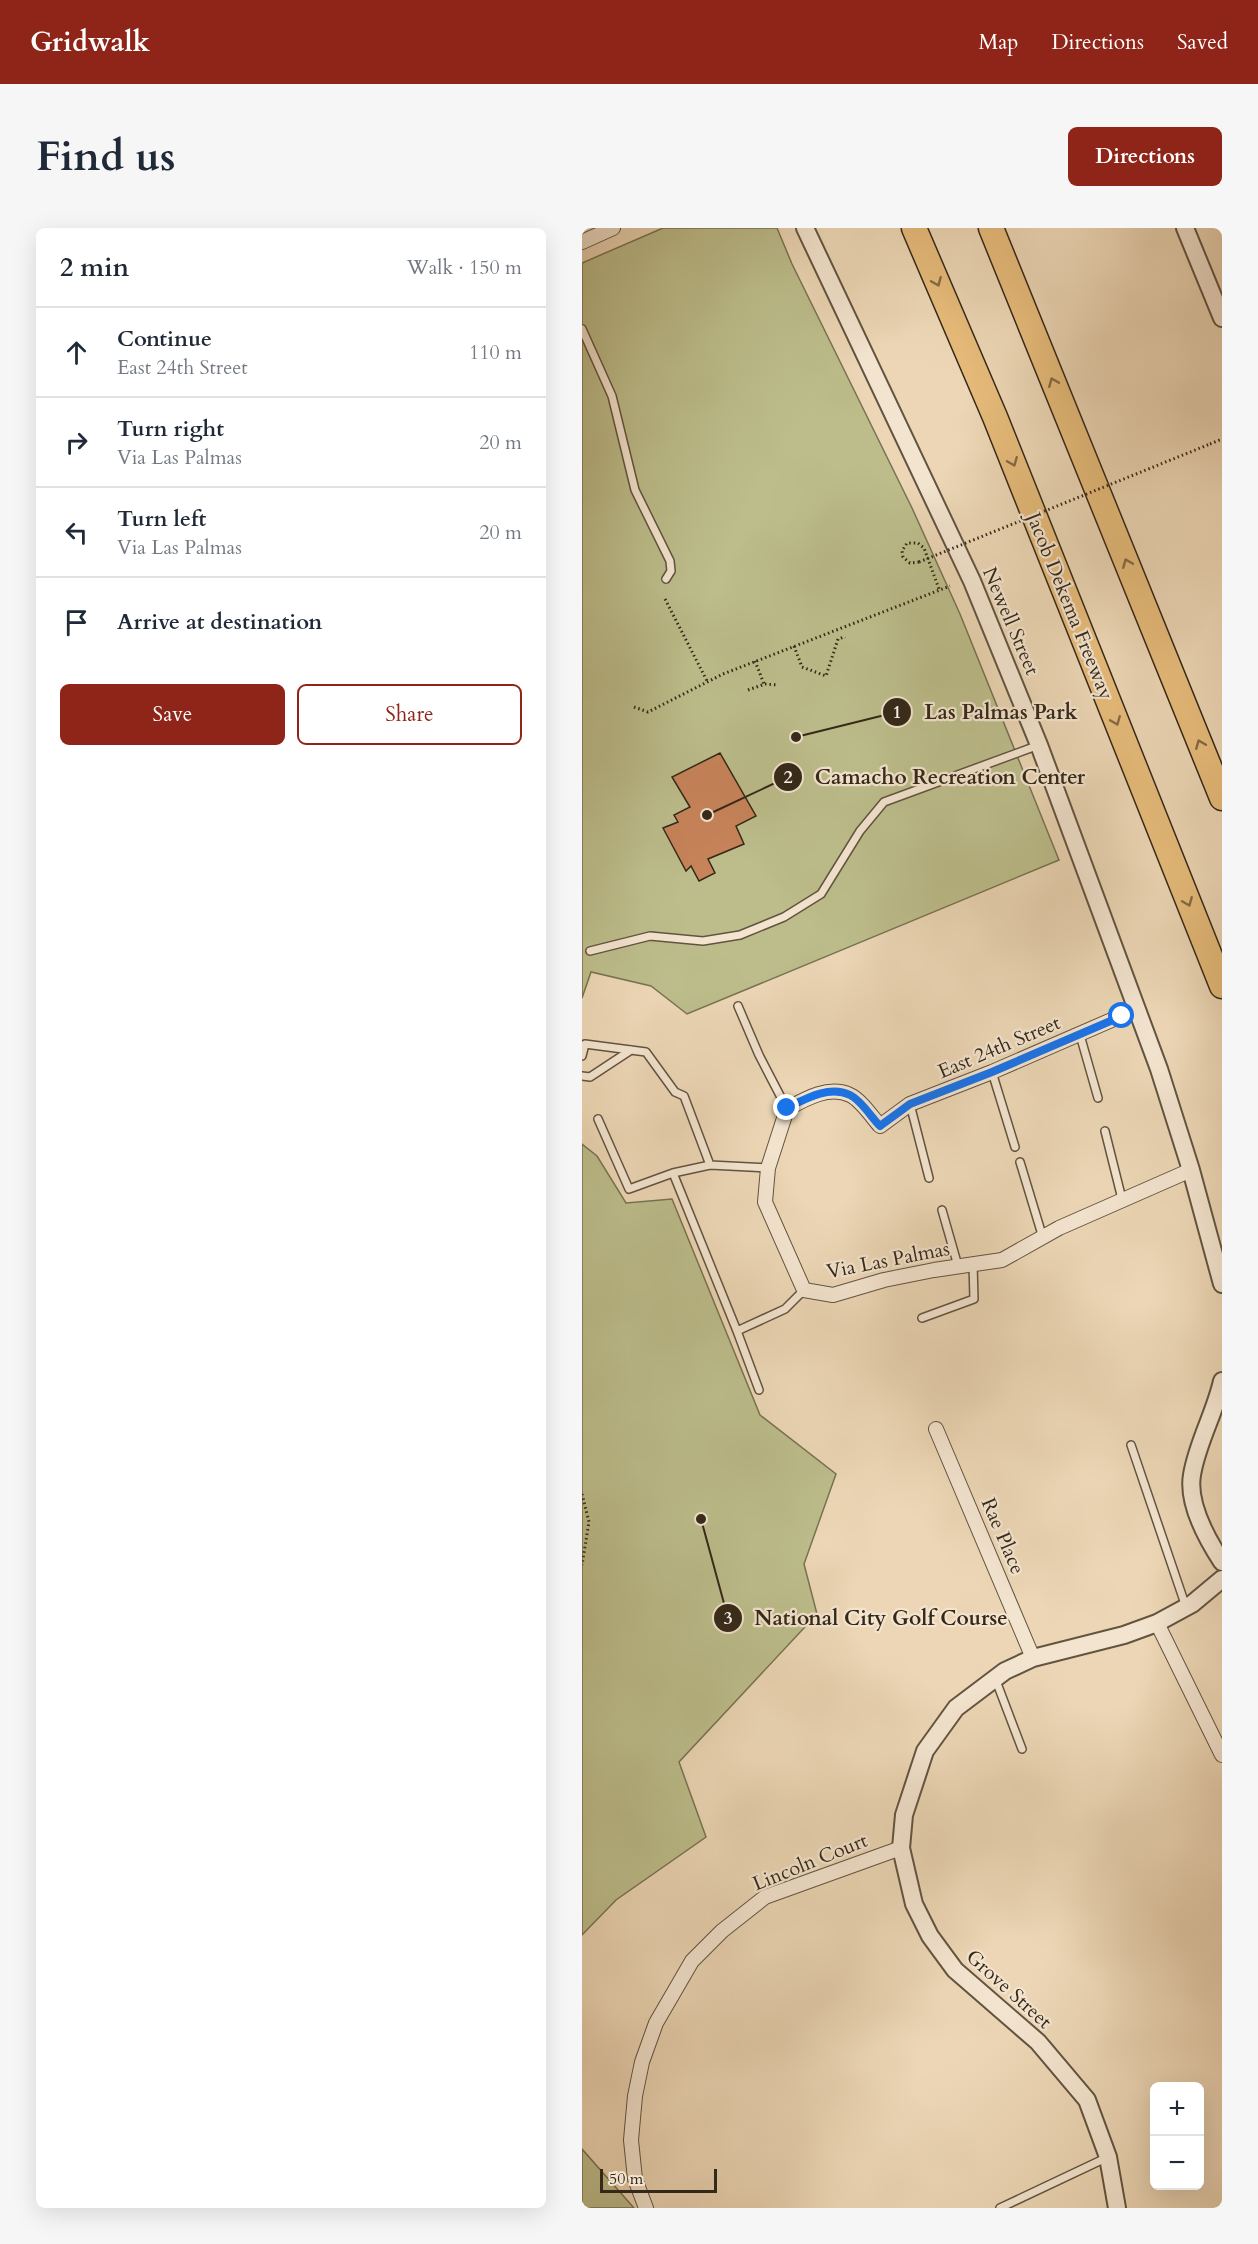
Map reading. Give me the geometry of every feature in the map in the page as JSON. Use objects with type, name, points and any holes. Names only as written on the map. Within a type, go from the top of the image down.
[{"type":"highway","name":"Jacob Dekema Freeway","points":[[914,228],[995,417],[1222,986]]},
{"type":"highway","points":[[991,228],[1222,798]]},
{"type":"street","points":[[582,242],[613,228]]},
{"type":"street","name":"Newell Street","points":[[805,228],[972,581],[1039,745],[1159,1069],[1191,1170],[1222,1284]]},
{"type":"street","points":[[1185,228],[1222,318]]},
{"type":"street","name":"East 24th Street","points":[[787,1108],[815,1094],[840,1092],[852,1095],[880,1126],[910,1104],[992,1072],[1137,1009]]},
{"type":"street","name":"Via Las Palmas","points":[[787,1108],[768,1168],[765,1202],[804,1290],[833,1295],[884,1280],[1002,1260],[1122,1200],[1191,1170]]},
{"type":"street","points":[[1222,1382],[1191,1476],[1195,1507],[1209,1541],[1222,1562]]},
{"type":"street","name":"Rae Place","points":[[936,1429],[1033,1658]]},
{"type":"street","name":"Grove Street","points":[[1116,2208],[1108,2157],[1087,2100],[1038,2042],[955,1970],[930,1936],[914,1904],[901,1848],[904,1815],[925,1751],[956,1708],[995,1678],[1033,1658],[1124,1635],[1157,1623],[1187,1607],[1222,1579]]},
{"type":"street","points":[[1157,1623],[1222,1755]]},
{"type":"street","name":"Lincoln Court","points":[[646,2208],[635,2179],[631,2140],[634,2096],[642,2062],[656,2023],[692,1961],[722,1931],[765,1897],[901,1848]]},
{"type":"lane","points":[[582,329],[612,396],[635,490],[670,561],[671,574],[666,579]]},
{"type":"lane","points":[[590,951],[650,936],[703,941],[731,936],[784,917],[821,894],[860,831],[884,802],[1039,745]]},
{"type":"lane","points":[[738,1006],[759,1055],[787,1108]]},
{"type":"lane","points":[[1080,1035],[1098,1098]]},
{"type":"lane","points":[[582,1056],[585,1044],[645,1052],[675,1092],[684,1096],[710,1165]]},
{"type":"lane","points":[[582,1076],[590,1077],[631,1050]]},
{"type":"lane","points":[[992,1072],[1015,1146]]},
{"type":"lane","points":[[910,1104],[929,1178]]},
{"type":"lane","points":[[598,1119],[629,1189],[673,1173],[710,1165],[768,1168]]},
{"type":"lane","points":[[1105,1131],[1122,1200]]},
{"type":"lane","points":[[1020,1162],[1043,1238]]},
{"type":"lane","points":[[673,1173],[759,1390]]},
{"type":"lane","points":[[942,1210],[958,1266]]},
{"type":"lane","points":[[922,1318],[974,1299],[973,1264]]},
{"type":"lane","points":[[737,1331],[785,1309],[804,1290]]},
{"type":"lane","points":[[1131,1445],[1187,1607]]},
{"type":"lane","points":[[995,1678],[1022,1749]]},
{"type":"lane","points":[[1000,2208],[1108,2157]]},
{"type":"path","points":[[939,590],[924,548],[918,543],[907,543],[903,548],[903,557],[910,563],[919,562],[1210,444],[1222,439]]},
{"type":"path","points":[[634,707],[648,712],[707,681],[950,586]]},
{"type":"path","points":[[665,599],[707,681]]},
{"type":"path","points":[[794,646],[802,668],[826,676],[838,639],[845,638]]},
{"type":"path","points":[[755,661],[764,684]]},
{"type":"path","points":[[748,690],[764,684],[777,685]]},
{"type":"path","points":[[582,1494],[589,1522],[582,1565]]},
{"type":"green space","points":[[663,228],[777,228],[792,264],[912,508],[960,614],[1059,860],[687,1014],[651,986],[591,972],[582,998],[582,263]]},
{"type":"green space","points":[[582,1144],[597,1156],[626,1203],[672,1199],[760,1415],[836,1474],[804,1564],[817,1614],[679,1762],[706,1837],[616,1900],[582,1935]]},
{"type":"green space","points":[[582,2149],[634,2208],[582,2208]]},
{"type":"building","points":[[720,753],[756,816],[736,826],[744,844],[708,859],[715,873],[699,881],[691,866],[686,871],[663,828],[678,822],[674,815],[690,807],[672,777]]},
{"type":"place","name":"Las Palmas Park","points":[[796,737]]},
{"type":"place","name":"Camacho Recreation Center","points":[[707,815]]},
{"type":"place","name":"National City Golf Course","points":[[701,1519]]},
{"type":"route","points":[[787,1108],[815,1094],[840,1092],[852,1095],[880,1126],[910,1104],[954,1088],[1122,1016]]}]
